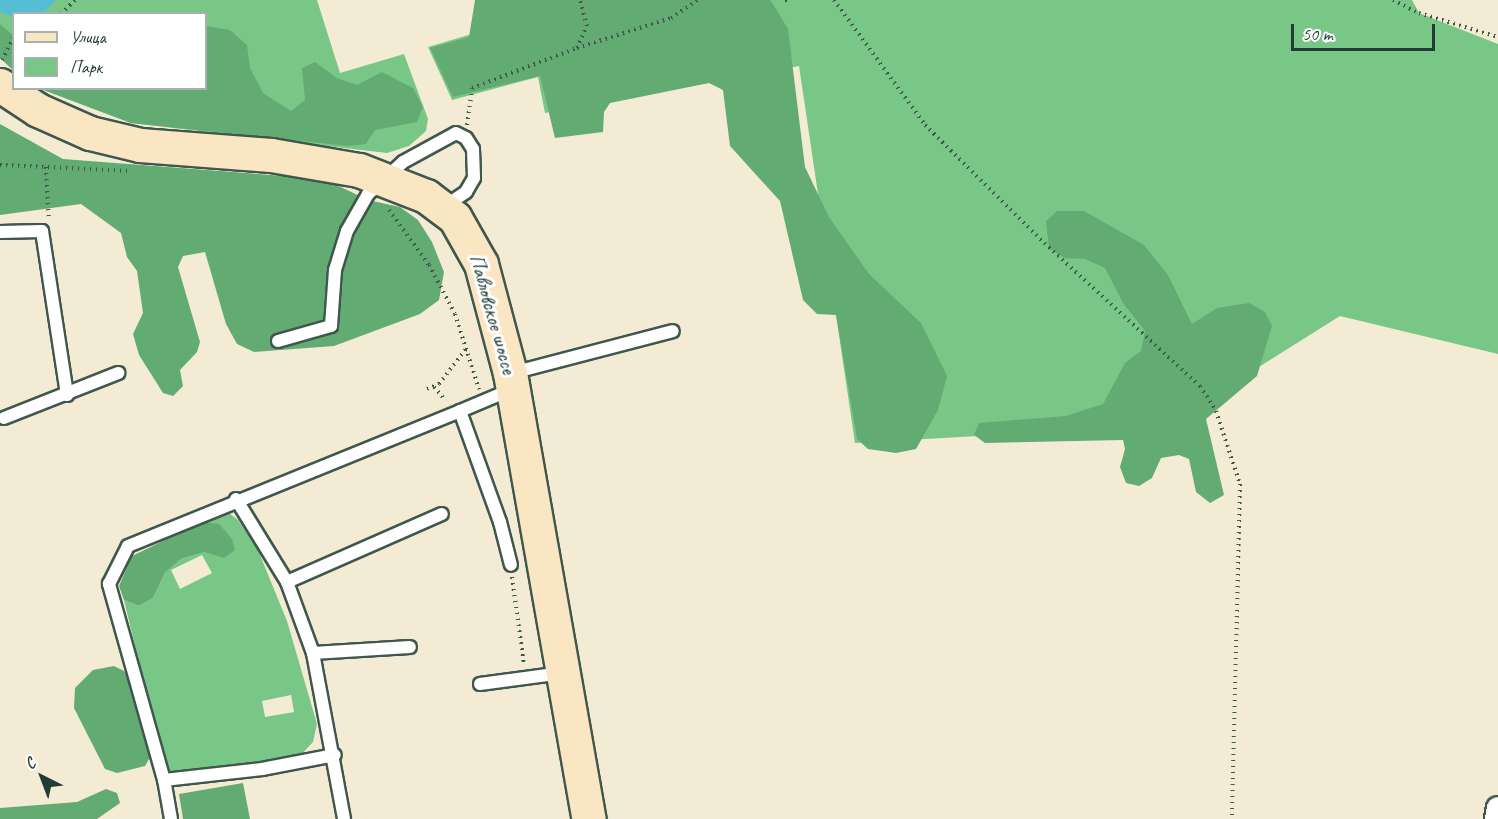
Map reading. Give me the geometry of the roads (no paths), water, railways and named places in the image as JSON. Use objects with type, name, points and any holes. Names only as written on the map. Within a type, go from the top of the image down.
[{"type":"main road","name":"Павловское шоссе","points":[[2,83],[38,110],[90,133],[140,145],[317,162],[376,186],[444,207],[471,240],[481,264],[512,381],[590,819]]},
{"type":"street","points":[[1496,819],[1498,808]]},
{"type":"lane","points":[[278,341],[332,327],[336,270],[347,231],[376,186],[445,137],[456,133],[466,138],[476,162],[474,178],[466,192],[444,207]]},
{"type":"lane","points":[[0,232],[42,231],[67,395]]},
{"type":"lane","points":[[171,819],[164,780],[109,584],[128,546],[236,499],[460,411],[483,401],[512,381],[674,331]]},
{"type":"lane","points":[[4,418],[118,373]]},
{"type":"lane","points":[[460,411],[500,522],[511,565]]},
{"type":"lane","points":[[236,499],[287,582],[313,653],[335,755],[344,819]]},
{"type":"lane","points":[[287,582],[442,514]]},
{"type":"lane","points":[[313,653],[410,647]]},
{"type":"lane","points":[[480,684],[564,672]]},
{"type":"lane","points":[[164,780],[262,770],[335,755]]},
{"type":"water","points":[[0,0],[56,0],[44,12],[12,12],[12,17],[0,12]]}]
